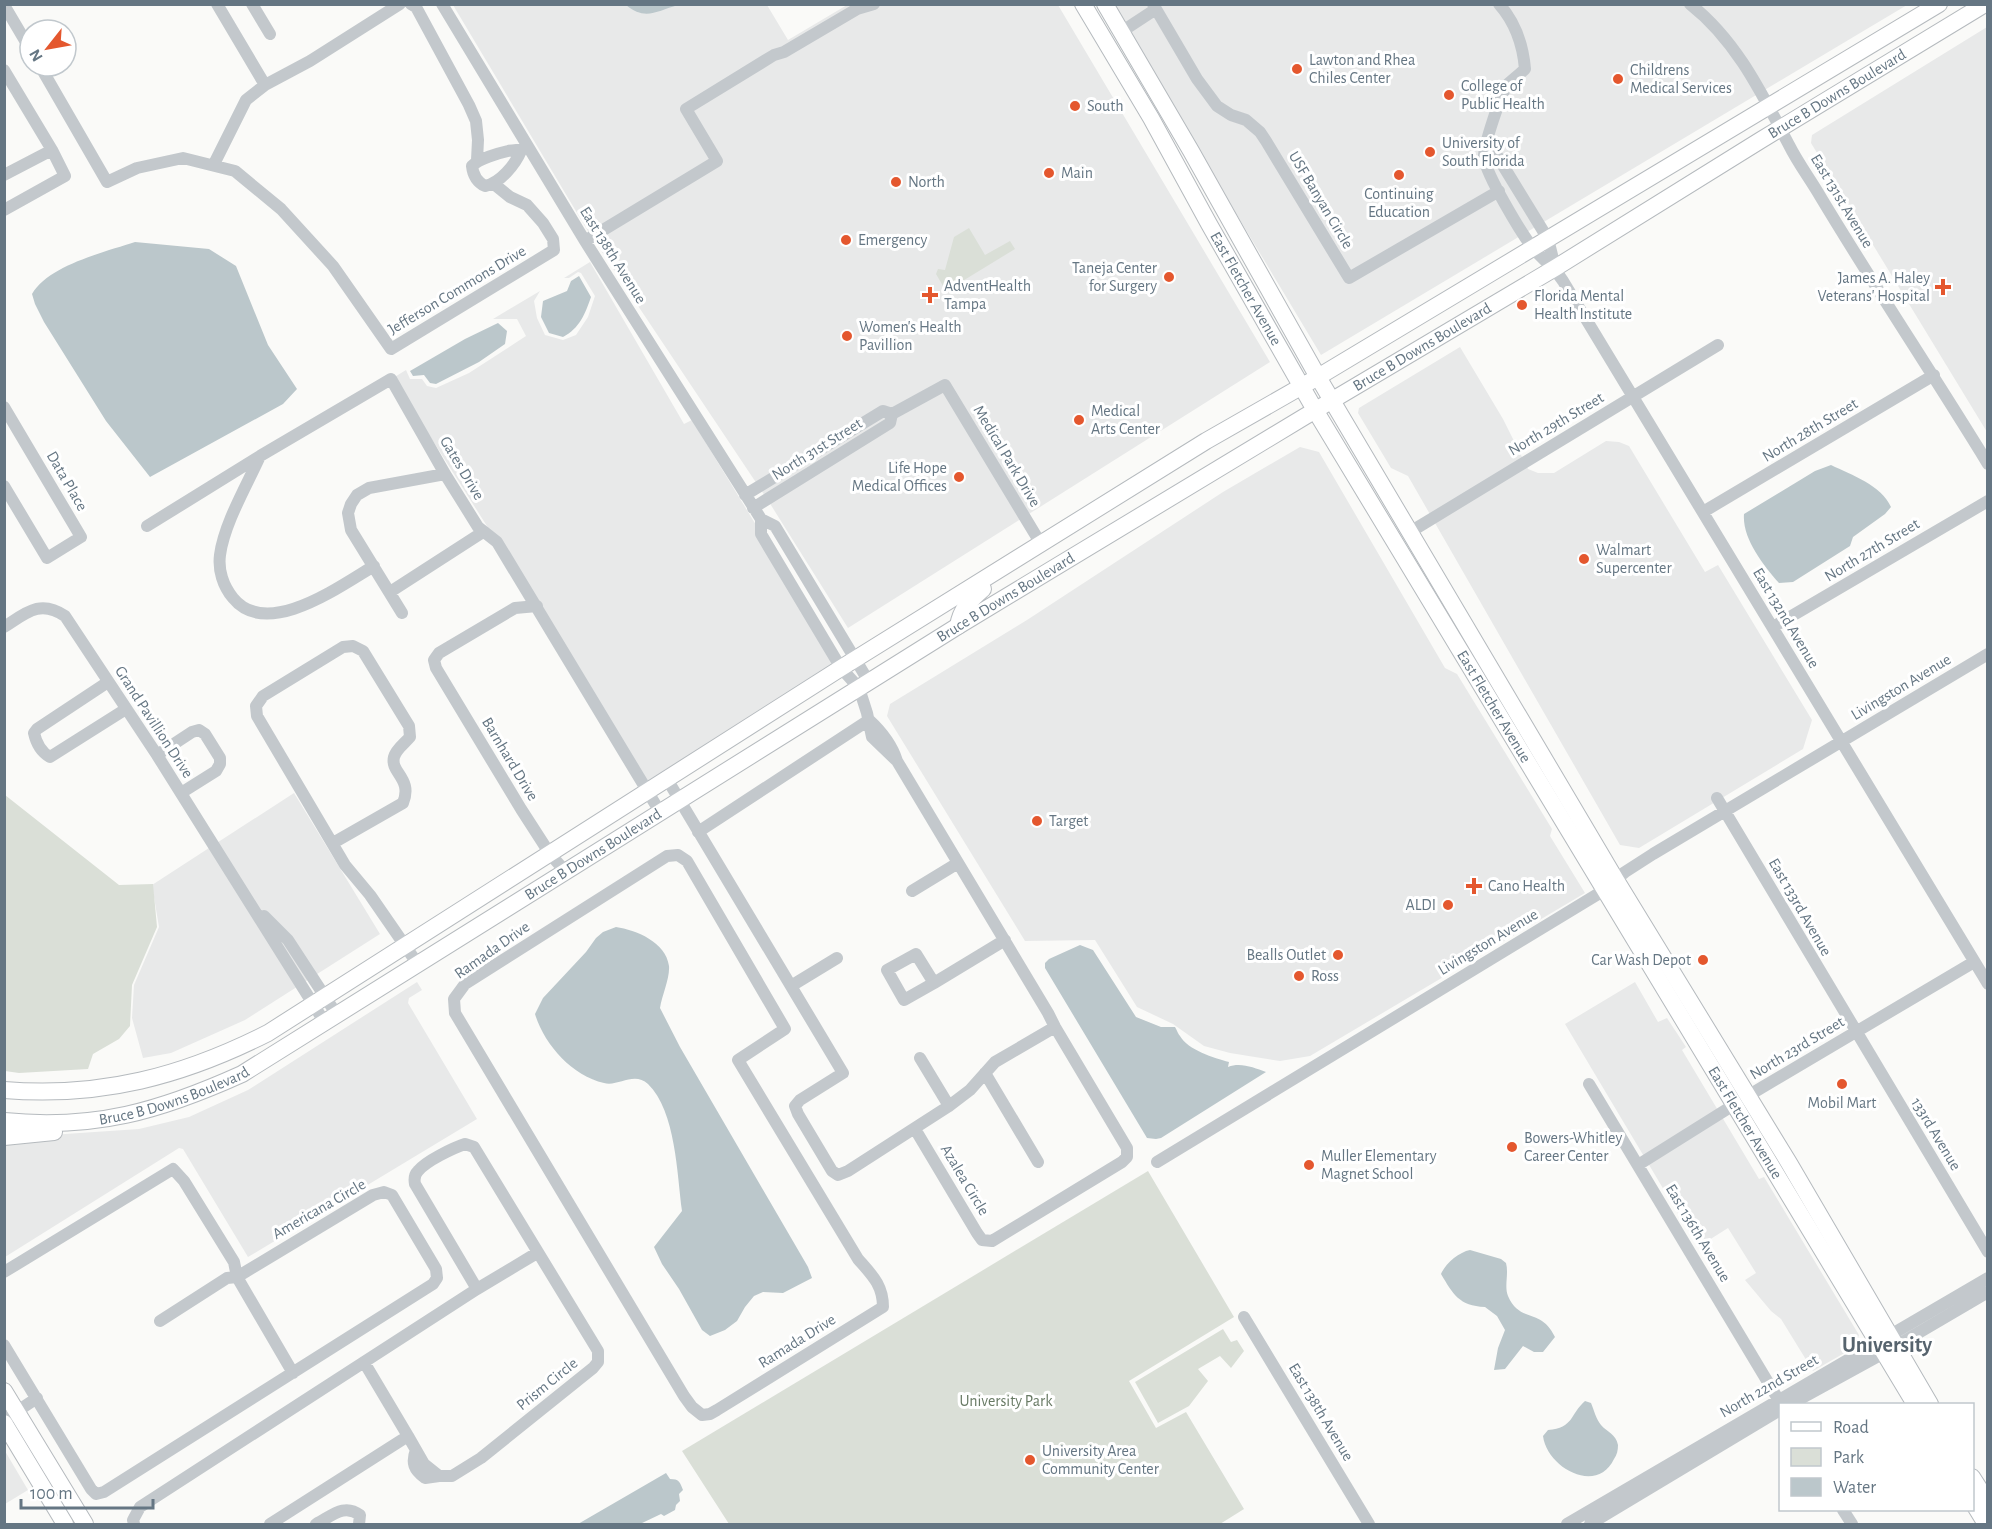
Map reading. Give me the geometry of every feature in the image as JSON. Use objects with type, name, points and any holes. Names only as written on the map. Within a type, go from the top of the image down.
[{"type":"main road","name":"East Fletcher Avenue","points":[[1083,4],[1152,118],[1209,224],[1315,410],[1425,591],[1610,884],[1887,1345],[1929,1403]]},
{"type":"main road","name":"East Fletcher Avenue","points":[[1105,4],[1318,377],[1488,664],[1610,884]]},
{"type":"main road","name":"Bruce B Downs Boulevard","points":[[4,1090],[97,1088],[164,1076],[230,1052],[268,1033],[849,664],[1206,441],[1318,377],[1939,4]]},
{"type":"main road","name":"Bruce B Downs Boulevard","points":[[4,1121],[28,1123],[102,1120],[133,1114],[172,1104],[210,1089],[262,1063],[417,963],[958,626],[1555,268],[1985,4]]},
{"type":"main road","points":[[958,626],[960,613],[967,603],[1018,558]]},
{"type":"main road","points":[[1425,591],[1450,615],[1468,646],[1488,664]]},
{"type":"main road","points":[[929,644],[949,615],[954,598]]},
{"type":"main road","points":[[4,1137],[60,1131],[102,1120]]},
{"type":"main road","name":"East Fletcher Avenue","points":[[1887,1345],[1915,1403]]},
{"type":"main road","points":[[4,1390],[9,1418],[60,1523]]},
{"type":"main road","points":[[9,1418],[84,1524]]},
{"type":"main road","points":[[1974,1480],[1988,1502]]},
{"type":"main road","points":[[1974,1504],[1986,1524]]},
{"type":"street","points":[[217,4],[265,86]]},
{"type":"street","points":[[252,4],[270,34]]},
{"type":"street","points":[[214,164],[246,100],[265,86],[310,61],[400,4]]},
{"type":"street","name":"Jefferson Commons Drive","points":[[47,78],[107,182],[137,168],[183,158],[236,171],[291,220],[333,266],[391,350],[554,250],[553,239],[527,205],[510,197],[494,184],[485,186],[479,183],[473,173],[472,166],[477,160],[477,128],[469,105],[416,7],[411,4]]},
{"type":"street","name":"East 138th Avenue","points":[[442,4],[524,149],[585,241],[753,508],[761,519],[775,526],[849,664],[864,685]]},
{"type":"street","points":[[585,241],[717,161],[686,109],[774,55],[784,52],[857,9],[873,4]]},
{"type":"street","points":[[1499,4],[1510,17],[1515,28],[1524,56],[1525,69],[1508,84],[1499,100],[1484,155],[1486,166],[1533,248],[1555,268]]},
{"type":"street","name":"East 131st Avenue","points":[[1690,4],[1717,28],[1737,52],[1858,260],[1934,375],[1988,464]]},
{"type":"street","points":[[4,5],[18,29]]},
{"type":"street","name":"USF Banyan Circle","points":[[1121,32],[1154,7],[1197,80],[1217,106],[1231,115],[1246,120],[1260,132],[1348,278],[1499,191]]},
{"type":"street","points":[[4,70],[65,176],[4,210]]},
{"type":"street","points":[[1488,141],[1548,239],[1555,268]]},
{"type":"street","points":[[477,160],[509,150],[524,149]]},
{"type":"street","points":[[494,184],[516,162],[524,149]]},
{"type":"street","points":[[4,175],[52,150]]},
{"type":"street","name":"East 132nd Avenue","points":[[1555,268],[1841,742],[1980,966],[1988,984]]},
{"type":"street","name":"North 29th Street","points":[[1410,532],[1718,345]]},
{"type":"street","name":"North 28th Street","points":[[1703,513],[1934,375]]},
{"type":"street","name":"Gates Drive","points":[[147,526],[260,456],[392,380],[445,474],[483,532],[497,542],[660,812]]},
{"type":"street","name":"North 31st Street","points":[[746,495],[883,411],[892,414],[945,385]]},
{"type":"street","name":"Medical Park Drive","points":[[945,385],[1041,544]]},
{"type":"street","name":"Data Place","points":[[4,407],[81,537],[47,558],[4,486]]},
{"type":"street","name":"North 31st Street","points":[[753,508],[890,423],[892,414]]},
{"type":"street","points":[[260,456],[224,536],[220,556],[221,574],[227,590],[237,603],[261,614],[304,606],[374,566]]},
{"type":"street","points":[[402,613],[351,530],[348,513],[357,495],[369,488],[445,474]]},
{"type":"street","name":"North 27th Street","points":[[1773,627],[1988,501]]},
{"type":"street","points":[[390,592],[483,532]]},
{"type":"street","name":"Barnhard Drive","points":[[537,606],[515,608],[439,653],[434,660],[436,668],[550,854],[565,871]]},
{"type":"street","name":"Grand Pavillion Drive","points":[[4,627],[31,610],[44,607],[56,610],[65,616],[252,905],[288,940],[331,1019]]},
{"type":"street","points":[[333,843],[403,803],[407,793],[393,758],[397,750],[410,737],[409,726],[363,651],[353,646],[343,648],[263,696],[256,706],[257,716],[345,865],[370,895],[417,963]]},
{"type":"street","name":"Livingston Avenue","points":[[1157,1162],[1588,900],[1653,854],[1724,810],[1988,654]]},
{"type":"street","points":[[108,682],[38,729],[34,733],[35,740],[50,757],[126,710]]},
{"type":"street","name":"Azalea Circle","points":[[864,685],[872,737],[897,761]]},
{"type":"street","points":[[698,832],[851,734],[869,720]]},
{"type":"street","name":"Azalea Circle","points":[[869,720],[880,730],[1005,940],[1127,1148],[1127,1156],[1122,1162],[992,1241],[982,1240],[915,1129]]},
{"type":"street","points":[[157,755],[192,732],[199,730],[205,734],[220,758],[220,764],[216,771],[181,793]]},
{"type":"street","points":[[851,734],[872,737]]},
{"type":"street","points":[[667,779],[843,1073],[800,1100],[795,1106],[832,1171],[838,1175],[848,1172],[949,1106],[970,1090],[995,1062],[1055,1028]]},
{"type":"street","name":"East 133rd Avenue","points":[[1717,798],[1856,1033]]},
{"type":"street","name":"Ramada Drive","points":[[678,855],[687,861],[785,1029],[738,1060],[858,1259],[879,1284],[883,1296],[883,1307],[710,1414],[702,1415],[684,1396],[455,1012],[454,999],[465,984],[578,912],[667,856],[678,855]]},
{"type":"street","points":[[912,891],[958,862]]},
{"type":"street","points":[[934,983],[1005,940]]},
{"type":"street","points":[[791,986],[837,958]]},
{"type":"street","name":"North 23rd Street","points":[[1638,1165],[1856,1033],[1980,966]]},
{"type":"street","name":"133rd Avenue","points":[[1856,1033],[1988,1252]]},
{"type":"street","points":[[920,1058],[949,1106]]},
{"type":"street","points":[[985,1073],[1038,1162]]},
{"type":"street","name":"East 136th Avenue","points":[[1588,1084],[1779,1405]]},
{"type":"street","name":"Prism Circle","points":[[364,1362],[416,1450],[413,1463],[417,1473],[425,1478],[452,1476],[481,1458],[598,1362],[598,1352],[474,1147],[465,1144],[446,1152],[419,1169],[414,1177],[415,1185],[477,1289]]},
{"type":"street","points":[[4,1272],[173,1169],[184,1181],[234,1262],[237,1277],[293,1373]]},
{"type":"street","name":"Americana Circle","points":[[37,1398],[96,1494],[114,1486],[293,1373],[433,1284],[437,1278],[436,1269],[392,1195],[384,1192],[373,1195],[237,1277]]},
{"type":"street","points":[[134,1524],[133,1520],[140,1507],[477,1289],[537,1253]]},
{"type":"street","points":[[160,1321],[227,1278],[237,1277]]},
{"type":"street","name":"North 22nd Street","points":[[1793,1403],[1887,1345],[1988,1278]]},
{"type":"street","name":"North 22nd Street","points":[[1783,1403],[1988,1292]]},
{"type":"street","name":"East 138th Avenue","points":[[1244,1317],[1369,1524]]},
{"type":"street","points":[[4,1345],[37,1398],[9,1418]]},
{"type":"street","name":"North 22nd Street","points":[[1568,1524],[1658,1470],[1779,1405]]},
{"type":"street","name":"North 22nd Street","points":[[1590,1524],[1639,1496],[1779,1405]]},
{"type":"street","points":[[270,1524],[408,1436]]},
{"type":"street","points":[[1639,1496],[1658,1470]]},
{"type":"street","points":[[317,1524],[344,1509],[353,1509],[360,1515],[359,1524]]},
{"type":"shaded area","name":"AdventHealth Tampa","points":[[453,5],[767,5],[788,40],[847,5],[1058,5],[1270,362],[848,628],[769,502],[586,228]]},
{"type":"shaded area","name":"University of South Florida","points":[[1111,5],[1907,5],[1321,355]]},
{"type":"shaded area","name":"James A. Haley Veterans' Hospital","points":[[1987,27],[1987,432],[1811,143],[1812,135]]},
{"type":"shaded area","points":[[590,262],[684,424],[692,420],[756,525],[833,665],[644,783],[492,534],[393,378],[406,370],[410,379],[422,379],[427,386],[436,388],[469,373],[526,336],[517,319],[493,319],[540,291],[534,301],[537,318],[545,335],[563,340],[576,335],[588,317],[595,296],[581,273],[578,272],[569,278],[564,278]]},
{"type":"shaded area","points":[[1460,347],[1503,419],[1528,469],[1538,473],[1554,473],[1606,441],[1629,446],[1705,572],[1718,565],[1812,720],[1803,749],[1639,848],[1620,845],[1408,476],[1391,468],[1358,413],[1359,408]]},
{"type":"shaded area","points":[[1300,447],[1319,452],[1445,668],[1457,674],[1552,829],[1550,836],[1585,893],[1310,1056],[1280,1061],[1230,1053],[1204,1046],[1173,1024],[1137,1007],[1095,940],[1025,941],[887,716],[890,704],[1027,620],[1223,492]]},
{"type":"shaded area","points":[[294,793],[380,934],[245,1020],[171,1053],[143,1058],[132,1018],[134,985],[159,927],[152,885]]},
{"type":"shaded area","points":[[417,982],[422,990],[409,998],[408,1003],[477,1119],[248,1257],[183,1149],[179,1148],[5,1257],[5,1142],[65,1134],[139,1129],[189,1117],[248,1090]]},
{"type":"shaded area","points":[[1635,982],[1658,1022],[1667,1018],[1686,1047],[1682,1050],[1759,1179],[1764,1177],[1859,1335],[1855,1347],[1813,1371],[1781,1319],[1771,1311],[1745,1280],[1756,1273],[1728,1228],[1698,1247],[1565,1024]]},
{"type":"shaded area","points":[[5,1451],[28,1490],[4,1504]]},
{"type":"green space","points":[[969,228],[985,255],[1010,241],[1015,249],[956,285],[953,280],[943,286],[936,274],[938,269],[945,270],[954,237]]},
{"type":"green space","points":[[5,795],[119,885],[153,884],[157,927],[132,985],[130,1026],[119,1039],[93,1054],[88,1069],[19,1073],[5,1071]]},
{"type":"green space","name":"University Park","points":[[1148,1171],[1234,1317],[1129,1381],[1156,1428],[1186,1412],[1244,1509],[1220,1524],[729,1524],[682,1451]]},
{"type":"green space","points":[[1223,1329],[1231,1342],[1237,1340],[1244,1351],[1231,1368],[1220,1356],[1198,1369],[1208,1381],[1189,1406],[1158,1423],[1135,1382]]},
{"type":"water","points":[[626,5],[678,5],[645,14]]},
{"type":"water","points":[[135,242],[209,249],[236,266],[268,345],[297,389],[283,404],[150,477],[106,421],[44,322],[32,294],[40,284],[64,267]]},
{"type":"water","points":[[579,276],[591,297],[584,315],[578,325],[563,337],[549,333],[541,317],[543,301],[567,291],[571,281]]},
{"type":"water","points":[[498,323],[507,331],[505,344],[479,362],[436,384],[430,383],[424,375],[413,376],[410,371],[465,339]]},
{"type":"water","points":[[1831,465],[1873,487],[1891,507],[1853,537],[1850,546],[1793,582],[1779,583],[1760,560],[1750,542],[1744,523],[1744,514],[1815,471]]},
{"type":"water","points":[[616,927],[641,934],[656,944],[667,958],[669,971],[660,1008],[680,1047],[808,1267],[812,1278],[783,1293],[763,1292],[754,1296],[737,1321],[725,1330],[710,1336],[702,1330],[654,1247],[682,1211],[674,1144],[664,1110],[657,1096],[643,1080],[632,1079],[609,1084],[592,1079],[570,1066],[552,1047],[535,1014],[543,998],[596,938],[603,932]]},
{"type":"water","points":[[1080,945],[1093,950],[1136,1017],[1161,1027],[1175,1027],[1189,1045],[1209,1056],[1229,1062],[1228,1067],[1243,1065],[1266,1072],[1161,1138],[1147,1138],[1045,968],[1045,963],[1049,959]]},
{"type":"water","points":[[1470,1250],[1501,1259],[1506,1263],[1507,1292],[1513,1305],[1518,1310],[1543,1322],[1555,1337],[1543,1352],[1534,1352],[1523,1346],[1505,1369],[1494,1370],[1498,1348],[1505,1330],[1497,1316],[1485,1307],[1469,1304],[1458,1298],[1441,1274],[1453,1259]]},
{"type":"water","points":[[1585,1401],[1591,1403],[1599,1423],[1617,1441],[1618,1451],[1606,1470],[1596,1475],[1585,1476],[1563,1467],[1553,1458],[1543,1436],[1548,1430],[1563,1426],[1571,1420]]},
{"type":"water","points":[[666,1473],[670,1479],[679,1482],[683,1490],[679,1494],[680,1501],[675,1510],[640,1524],[578,1524]]},
{"type":"place","name":"Lawton and Rhea Chiles Center","points":[[1297,69]]},
{"type":"place","name":"Childrens Medical Services","points":[[1618,79]]},
{"type":"place","name":"College of Public Health","points":[[1449,95]]},
{"type":"place","name":"South","points":[[1075,106]]},
{"type":"place","name":"University of South Florida","points":[[1430,152]]},
{"type":"place","name":"Main","points":[[1049,173]]},
{"type":"place","name":"Continuing Education","points":[[1399,175]]},
{"type":"place","name":"North","points":[[896,182]]},
{"type":"place","name":"Emergency","points":[[846,240]]},
{"type":"place","name":"Taneja Center for Surgery","points":[[1169,277]]},
{"type":"place","name":"James A. Haley Veterans' Hospital","points":[[1943,287]]},
{"type":"place","name":"AdventHealth Tampa","points":[[930,295]]},
{"type":"place","name":"Florida Mental Health Institute","points":[[1522,305]]},
{"type":"place","name":"Women's Health Pavillion","points":[[847,336]]},
{"type":"place","name":"Medical Arts Center","points":[[1079,420]]},
{"type":"place","name":"Life Hope Medical Offices","points":[[959,477]]},
{"type":"place","name":"Walmart Supercenter","points":[[1584,559]]},
{"type":"place","name":"Target","points":[[1037,821]]},
{"type":"place","name":"Cano Health","points":[[1474,886]]},
{"type":"place","name":"ALDI","points":[[1448,905]]},
{"type":"place","name":"Bealls Outlet","points":[[1338,955]]},
{"type":"place","name":"Car Wash Depot","points":[[1703,960]]},
{"type":"place","name":"Ross","points":[[1299,976]]},
{"type":"place","name":"Mobil Mart","points":[[1842,1084]]},
{"type":"place","name":"Bowers-Whitley Career Center","points":[[1512,1147]]},
{"type":"place","name":"Muller Elementary Magnet School","points":[[1309,1165]]},
{"type":"place","name":"University Area Community Center","points":[[1030,1460]]},
{"type":"district","name":"University","points":[[1887,1345]]}]
